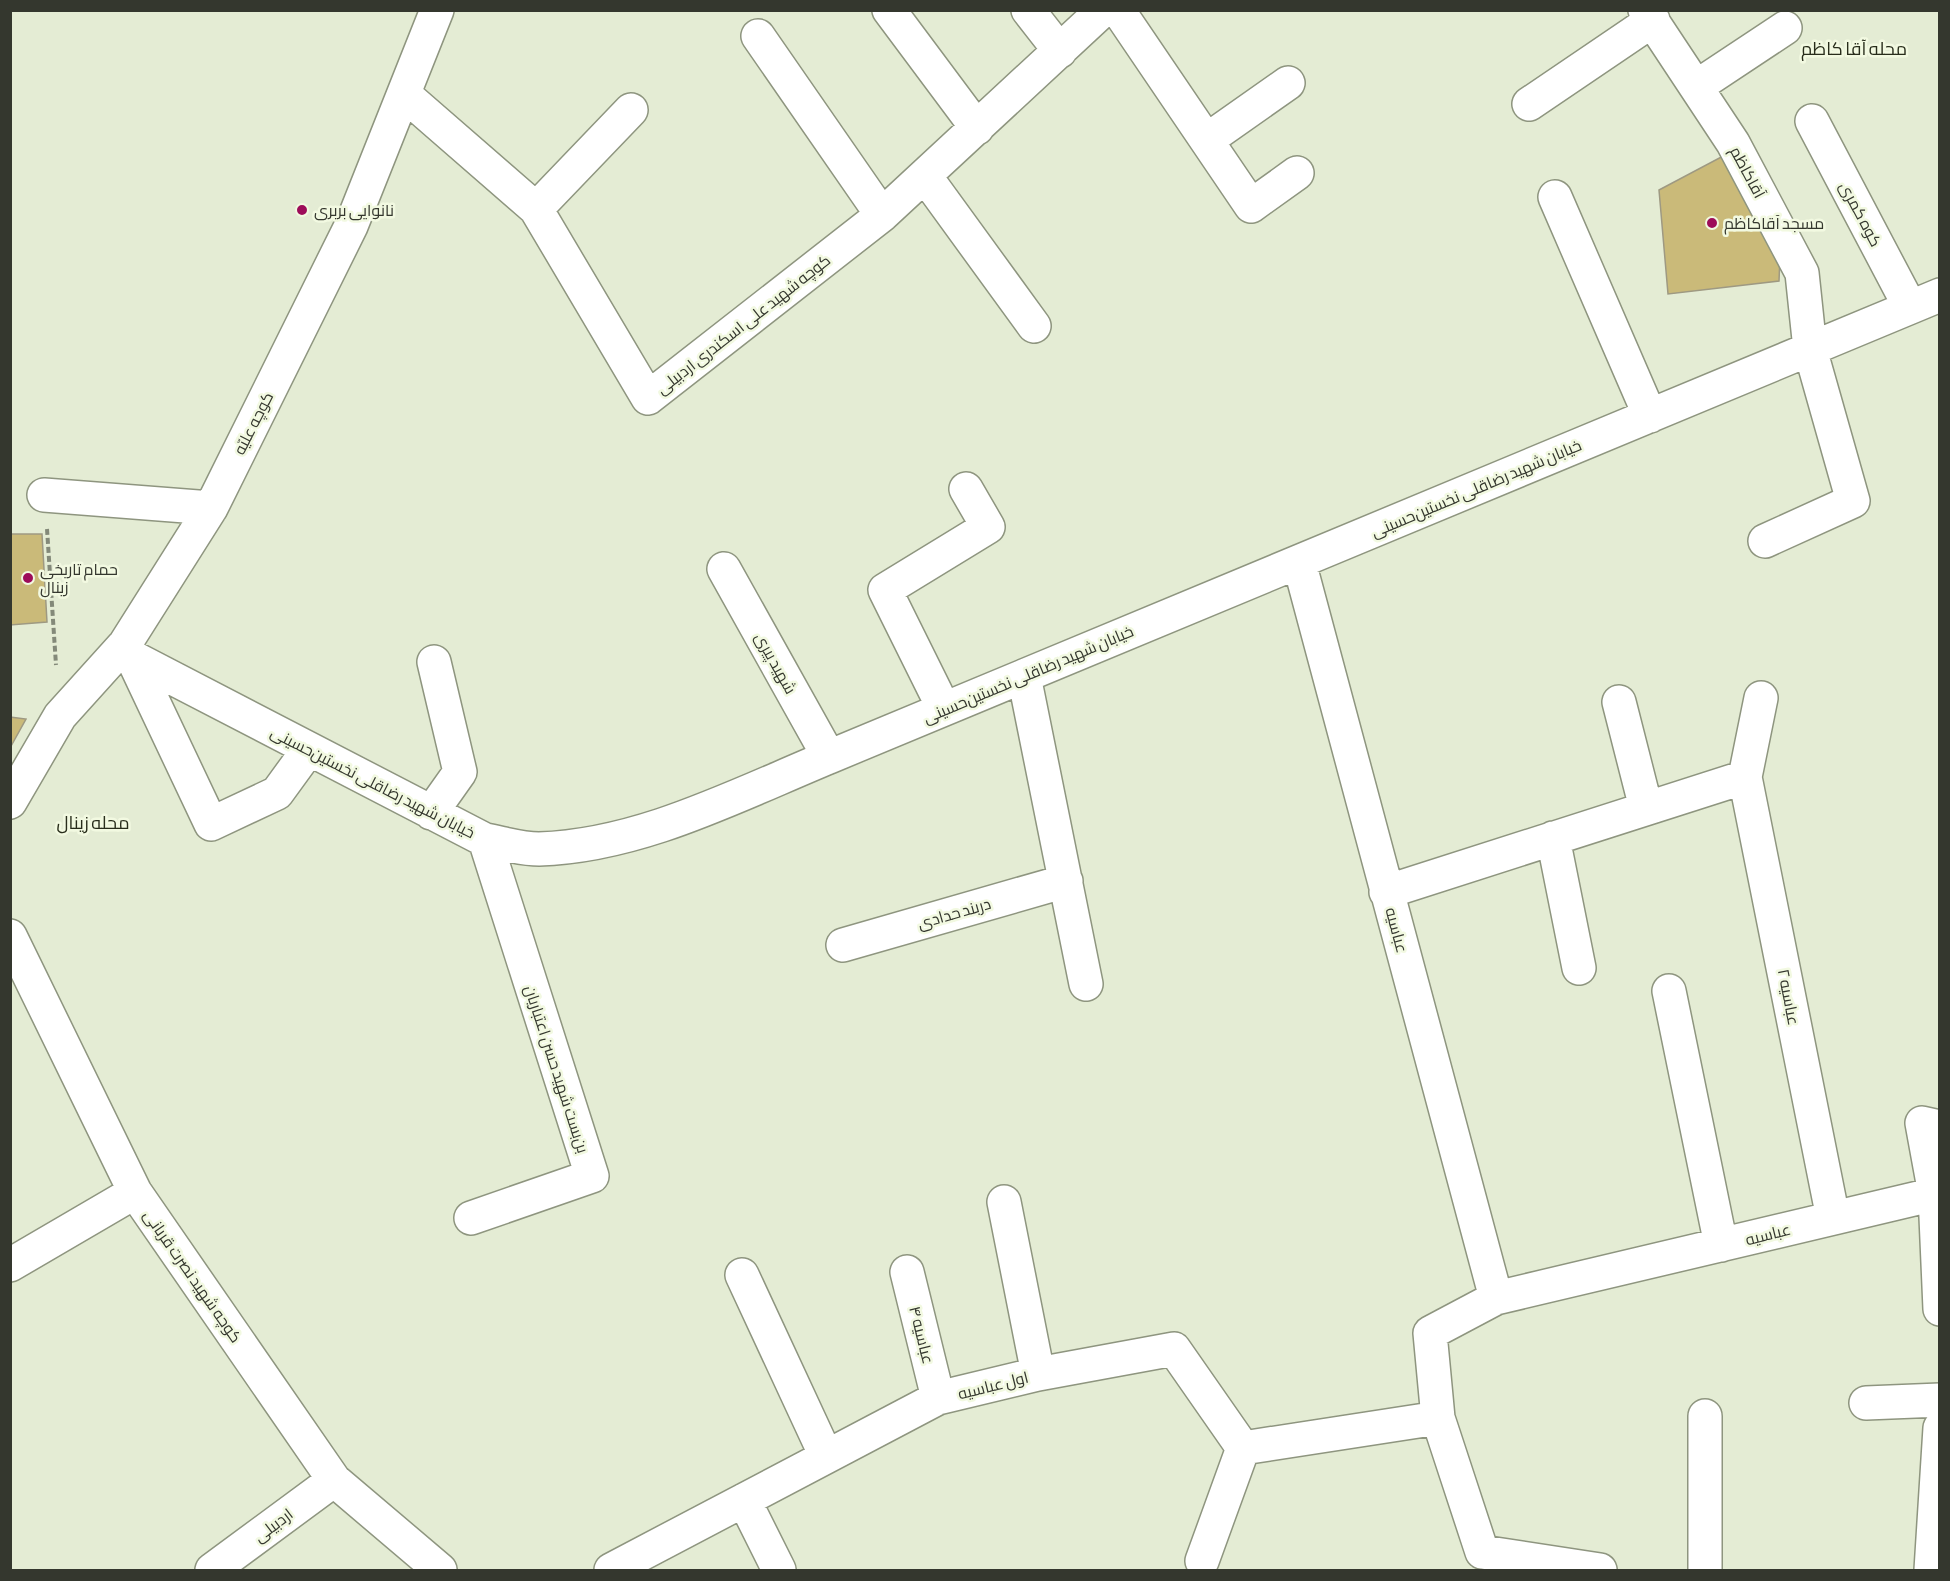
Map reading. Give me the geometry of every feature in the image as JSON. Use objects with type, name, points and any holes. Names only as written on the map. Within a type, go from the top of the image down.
[{"type":"street","name":"کوچه علیّه","points":[[10,802],[60,716],[129,651],[211,507],[351,226],[437,10]]},
{"type":"street","points":[[889,10],[977,128]]},
{"type":"street","points":[[1028,10],[1060,51]]},
{"type":"street","name":"کوچه شهید علی اسکندری اردبیلی","points":[[405,95],[536,209],[648,398],[882,215],[1103,10]]},
{"type":"street","points":[[1118,10],[1251,206],[1297,173]]},
{"type":"street","points":[[1529,104],[1649,15]]},
{"type":"street","name":"آقاکاظم","points":[[1649,15],[1733,144],[1802,273],[1810,349],[1852,501],[1765,542]]},
{"type":"street","points":[[1696,87],[1785,28]]},
{"type":"street","points":[[758,36],[882,215]]},
{"type":"street","points":[[1207,140],[1288,83]]},
{"type":"street","points":[[536,209],[631,110]]},
{"type":"street","name":"کوه کمری","points":[[1812,122],[1925,301]]},
{"type":"street","points":[[925,176],[1034,326]]},
{"type":"street","points":[[1555,197],[1650,416]]},
{"type":"street","name":"خیابان شهید رضاقلی نخستین‌حسینی","points":[[129,651],[309,749],[485,840],[536,849],[587,844],[667,823],[828,758],[1925,301]]},
{"type":"street","points":[[944,710],[885,590],[988,527],[966,489]]},
{"type":"street","points":[[44,495],[211,507]]},
{"type":"street","name":"عباسیه","points":[[1299,561],[1496,1298]]},
{"type":"street","name":"شهید پیری","points":[[724,569],[828,758]]},
{"type":"street","points":[[129,651],[211,824],[277,793],[309,749]]},
{"type":"street","points":[[431,813],[460,772],[434,662]]},
{"type":"street","points":[[1024,676],[1086,984]]},
{"type":"street","name":"عباسیه ۲","points":[[1761,698],[1744,777],[1833,1218]]},
{"type":"street","points":[[1619,702],[1646,808]]},
{"type":"street","points":[[1386,892],[1744,777]]},
{"type":"street","points":[[1552,838],[1579,968]]},
{"type":"street","name":"بن‌بست شهید حسن اعتباریان","points":[[471,1218],[592,1176],[485,840]]},
{"type":"street","name":"دربند حدادی","points":[[843,945],[1066,881]]},
{"type":"street","name":"کوچه شهید نصرت قربانی","points":[[10,936],[135,1192],[334,1480],[440,1570]]},
{"type":"street","points":[[1670,991],[1721,1245]]},
{"type":"street","points":[[1940,1127],[1922,1123],[1935,1194],[1939,1235],[1940,1309]]},
{"type":"street","points":[[10,1265],[135,1192]]},
{"type":"street","name":"عباسیه","points":[[1478,1561],[1438,1418],[1430,1333],[1496,1298],[1935,1194]]},
{"type":"street","points":[[1004,1202],[1038,1374]]},
{"type":"street","name":"عباسیه ۴","points":[[907,1272],[938,1398]]},
{"type":"street","points":[[742,1275],[826,1456]]},
{"type":"street","name":"اول عباسیه","points":[[611,1570],[938,1398],[1038,1374],[1174,1349],[1243,1448]]},
{"type":"street","points":[[1866,1403],[1940,1400]]},
{"type":"street","points":[[1705,1416],[1706,1570]]},
{"type":"street","points":[[1202,1561],[1243,1448],[1438,1418]]},
{"type":"street","points":[[1931,1570],[1940,1428]]},
{"type":"street","name":"اردبیلی","points":[[212,1570],[334,1480]]},
{"type":"street","points":[[744,1500],[779,1570]]},
{"type":"street","points":[[1478,1561],[1600,1570]]},
{"type":"path","points":[[44,495],[60,716]]},
{"type":"building","name":"مسجد آقاکاظم","points":[[1725,155],[1780,256],[1779,281],[1668,294],[1659,190]]},
{"type":"building","name":"حمام تاریخی زینال","points":[[10,534],[42,534],[47,622],[10,625]]},
{"type":"building","points":[[10,717],[26,719],[10,748]]},
{"type":"place","name":"نانوایی بربری","points":[[302,210]]},
{"type":"place","name":"مسجد آقاکاظم","points":[[1712,223]]},
{"type":"place","name":"حمام تاریخی زینال","points":[[28,578]]},
{"type":"district","name":"محله آقا کاظم","points":[[1854,48]]},
{"type":"district","name":"محله زینال","points":[[93,822]]}]
